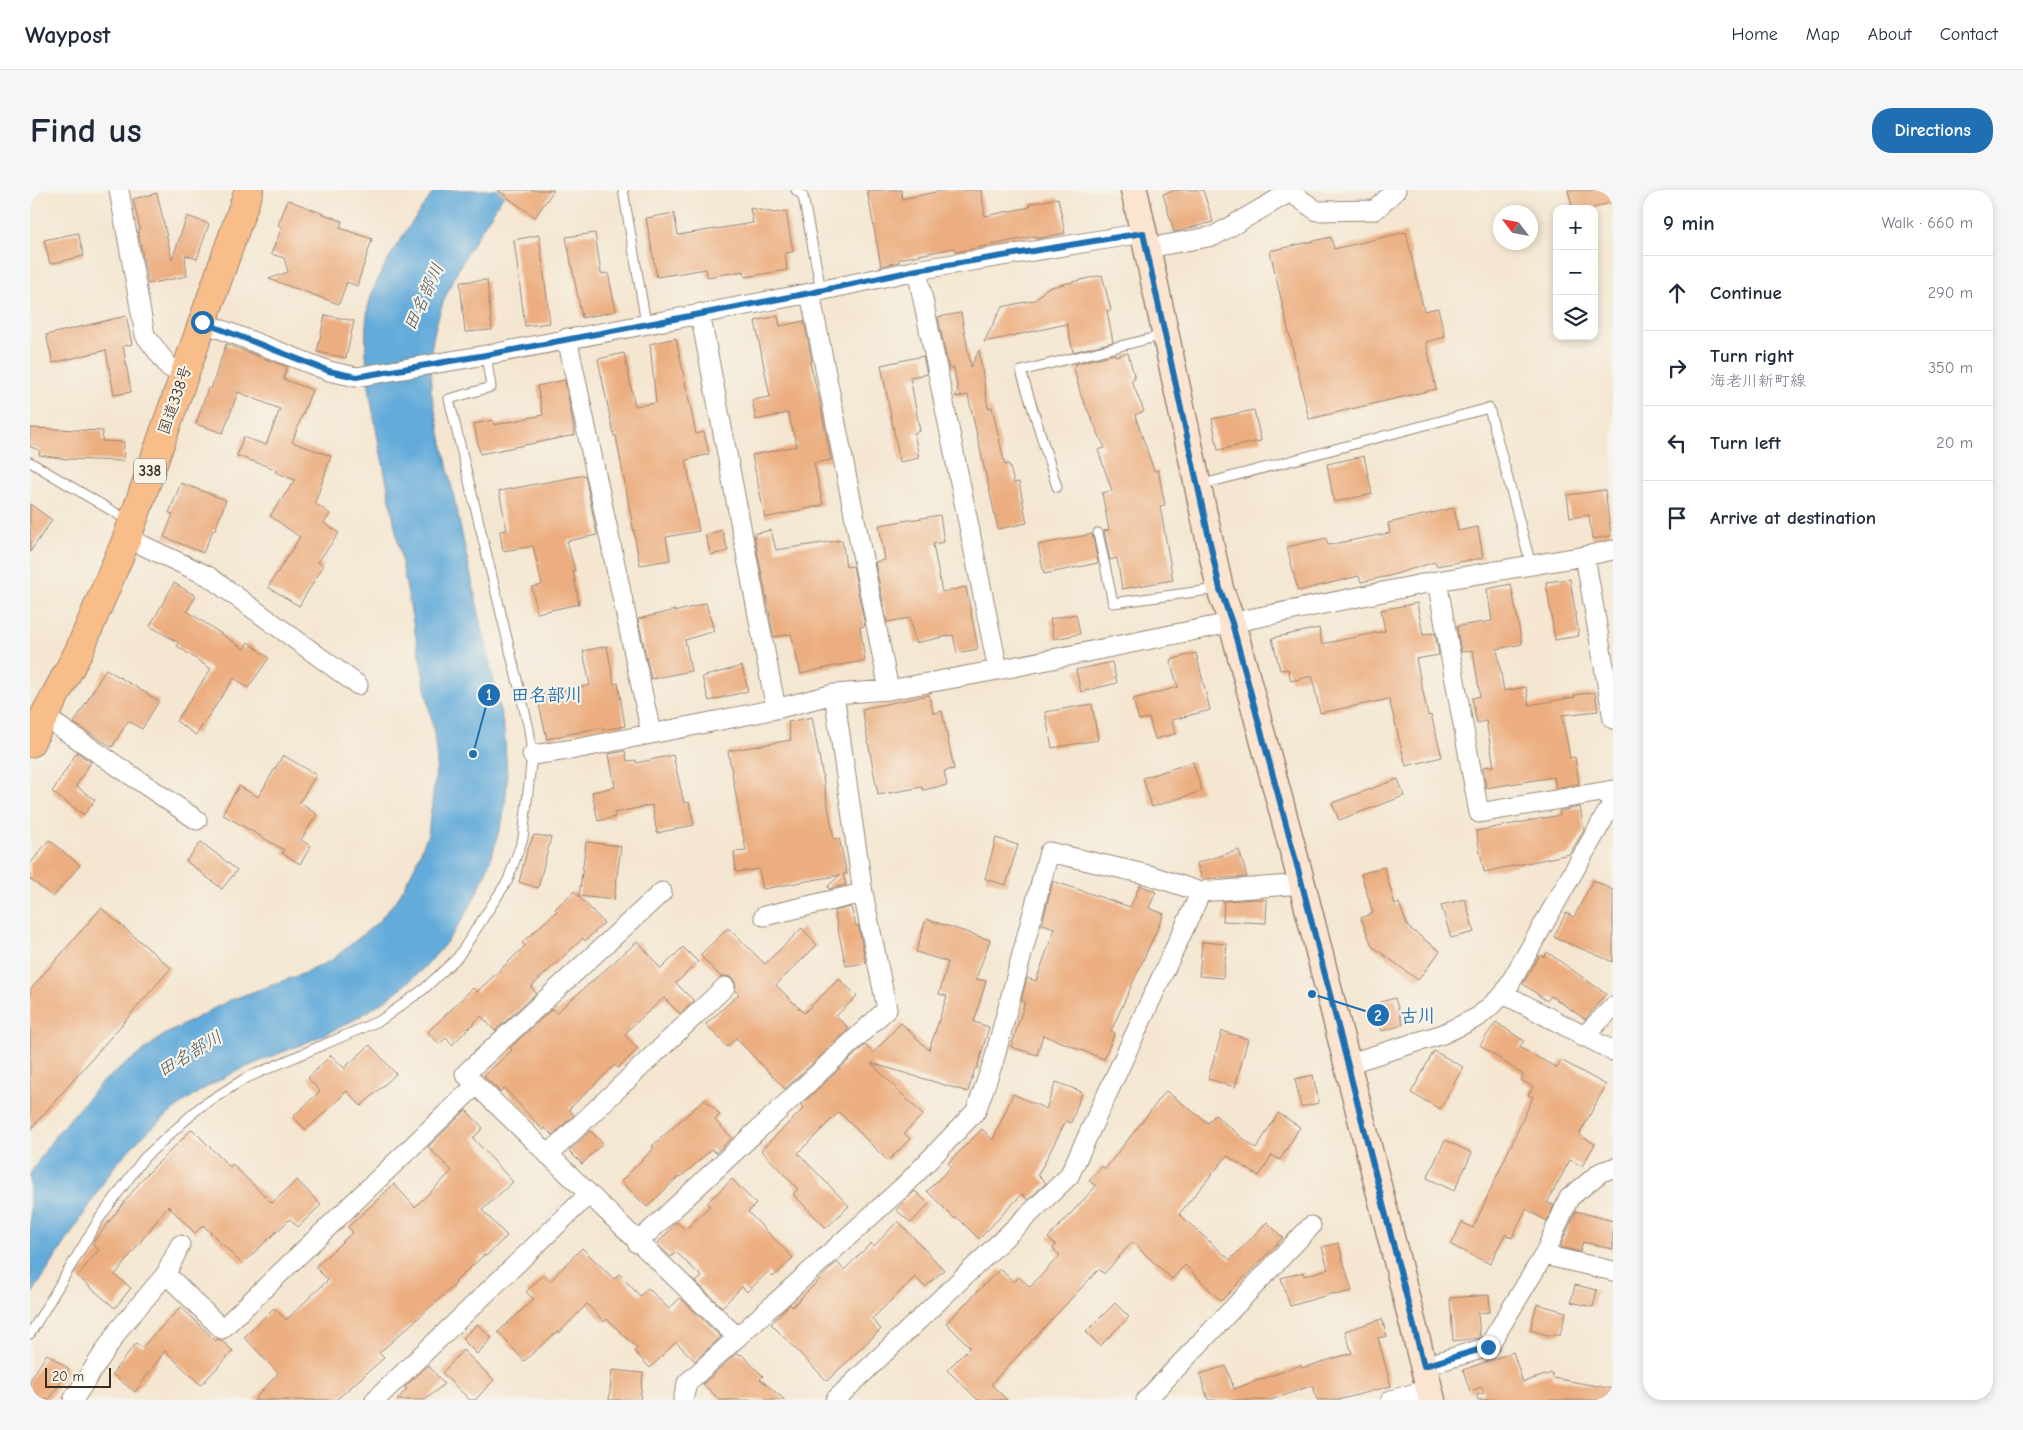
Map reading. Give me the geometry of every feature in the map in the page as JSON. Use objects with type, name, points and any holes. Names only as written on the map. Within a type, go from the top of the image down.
[{"type":"highway","name":"国道338号","points":[[30,743],[80,651],[129,530],[249,190]]},
{"type":"main road","points":[[1134,190],[1220,589],[1232,623],[1302,884],[1429,1385]]},
{"type":"street","points":[[119,190],[145,335],[169,367],[184,375]]},
{"type":"street","points":[[202,322],[329,371],[356,377],[477,356],[917,270],[1146,240],[1214,236],[1290,192],[1317,211],[1375,210],[1396,190]]},
{"type":"street","points":[[917,270],[998,670]]},
{"type":"street","points":[[816,291],[889,690]]},
{"type":"street","points":[[700,313],[776,709]]},
{"type":"street","points":[[567,338],[651,733]]},
{"type":"street","points":[[129,530],[208,576],[358,685]]},
{"type":"street","points":[[532,755],[575,749],[776,709],[834,694],[889,690],[998,670],[1437,581],[1613,550]]},
{"type":"street","points":[[1585,556],[1613,719]]},
{"type":"street","points":[[1437,581],[1479,813],[1613,790]]},
{"type":"street","points":[[638,1243],[887,1009],[863,893],[834,694]]},
{"type":"street","points":[[45,717],[197,820]]},
{"type":"street","points":[[1347,1064],[1443,1034],[1478,1017],[1504,994],[1613,802]]},
{"type":"street","points":[[682,1400],[687,1384],[906,1184],[976,1111],[994,1060],[1049,852],[1149,874],[1202,892],[1302,884]]},
{"type":"street","points":[[662,892],[465,1074],[737,1337]]},
{"type":"street","points":[[835,1400],[1069,1176],[1202,892]]},
{"type":"street","points":[[764,916],[863,893]]},
{"type":"street","points":[[548,1155],[725,987]]},
{"type":"street","points":[[1504,994],[1613,1052]]},
{"type":"street","points":[[1583,1037],[1613,1007]]},
{"type":"street","points":[[166,1274],[222,1329],[476,1085]]},
{"type":"street","points":[[1391,1400],[1429,1385],[1488,1347],[1544,1255],[1569,1198],[1601,1172],[1613,1168]]},
{"type":"street","points":[[375,1400],[588,1195]]},
{"type":"street","points":[[1146,1400],[1311,1226]]},
{"type":"street","points":[[72,1400],[120,1328],[166,1274],[180,1245]]},
{"type":"street","points":[[1544,1255],[1613,1271]]},
{"type":"lane","points":[[623,190],[646,323]]},
{"type":"lane","points":[[796,190],[803,196],[816,291]]},
{"type":"lane","points":[[1057,487],[1021,371],[1164,335]]},
{"type":"lane","points":[[30,1334],[99,1219],[144,1158],[200,1107],[244,1079],[381,1020],[424,989],[458,957],[482,923],[508,880],[523,838],[532,755],[529,729],[449,400],[491,387],[477,356]]},
{"type":"lane","points":[[1197,486],[1489,408],[1531,565]]},
{"type":"lane","points":[[30,462],[129,530]]},
{"type":"lane","points":[[1098,533],[1113,603],[1220,589]]},
{"type":"water","points":[[435,190],[507,190],[470,248],[449,287],[441,308],[431,352],[431,391],[504,729],[507,770],[506,802],[502,823],[485,875],[471,905],[453,933],[434,958],[411,980],[357,1018],[326,1034],[235,1072],[200,1091],[165,1117],[129,1149],[103,1183],[30,1297],[30,1174],[55,1136],[101,1083],[164,1035],[228,1001],[302,974],[332,960],[378,922],[398,898],[414,868],[428,834],[437,763],[434,733],[370,396],[367,372],[366,328],[368,308],[378,278],[416,216]]},
{"type":"building","points":[[497,190],[554,190],[535,217]]},
{"type":"building","points":[[867,190],[901,190],[902,199],[945,190],[981,190],[985,216],[1030,207],[1029,204],[1058,198],[1065,233],[1036,239],[1036,236],[956,252],[954,248],[899,259],[899,262],[881,266]]},
{"type":"building","points":[[1176,190],[1203,190],[1213,222],[1174,232],[1163,194]]},
{"type":"building","points":[[1568,190],[1613,190],[1613,202],[1598,207],[1598,205],[1572,205]]},
{"type":"building","points":[[157,193],[172,260],[187,216],[209,224],[197,259],[185,255],[187,276],[148,284],[138,230],[140,229],[133,199]]},
{"type":"building","points":[[288,200],[342,221],[340,228],[372,239],[357,286],[347,282],[339,304],[269,279],[288,272],[284,258],[271,254],[282,227],[278,225]]},
{"type":"building","points":[[750,208],[775,213],[786,211],[793,252],[785,253],[787,270],[745,277],[744,271],[707,277],[706,269],[657,277],[646,218],[674,213],[678,235],[753,223]]},
{"type":"building","points":[[1406,232],[1424,311],[1438,308],[1445,337],[1426,342],[1436,389],[1309,419],[1270,251],[1331,237],[1334,249]]},
{"type":"building","points":[[78,233],[84,256],[50,264],[44,240]]},
{"type":"building","points":[[595,233],[601,274],[608,273],[616,311],[582,318],[566,237]]},
{"type":"building","points":[[539,235],[550,323],[525,326],[514,240]]},
{"type":"building","points":[[1102,275],[1111,310],[1107,311],[1113,342],[1073,352],[1067,324],[984,342],[1002,307],[1035,300],[1047,288]]},
{"type":"building","points":[[487,280],[492,330],[465,332],[460,282]]},
{"type":"building","points":[[961,313],[971,367],[979,350],[988,408],[992,407],[1005,465],[1009,464],[1014,483],[1019,482],[1027,523],[998,529],[968,395],[955,397],[958,391],[954,368],[949,369],[938,317]]},
{"type":"building","points":[[325,315],[354,321],[346,358],[317,352]]},
{"type":"building","points":[[126,316],[132,344],[123,346],[131,392],[114,395],[106,350],[53,363],[46,335]]},
{"type":"building","points":[[778,316],[780,326],[804,321],[812,362],[810,363],[831,460],[814,463],[823,505],[765,518],[752,455],[797,446],[788,413],[756,420],[752,400],[770,397],[755,321]]},
{"type":"building","points":[[676,338],[696,434],[704,432],[709,454],[686,460],[699,531],[666,537],[670,560],[640,565],[616,436],[614,436],[598,359],[624,353],[635,406],[656,403],[650,344]]},
{"type":"building","points":[[226,344],[287,367],[283,379],[312,390],[292,442],[331,456],[315,503],[330,514],[324,523],[339,533],[318,562],[324,565],[299,606],[268,587],[300,537],[270,516],[295,480],[275,472],[276,469],[237,456],[243,437],[266,445],[280,409],[238,392],[223,433],[196,424],[208,388],[211,389]]},
{"type":"building","points":[[1128,353],[1135,379],[1131,380],[1144,411],[1135,415],[1154,471],[1158,470],[1165,505],[1160,506],[1173,580],[1122,589],[1117,558],[1110,560],[1104,531],[1109,530],[1102,493],[1112,491],[1098,450],[1105,448],[1081,396],[1074,367],[1076,366],[1075,364],[1115,354],[1115,356]]},
{"type":"building","points":[[923,356],[927,374],[910,377],[920,431],[914,433],[919,458],[900,462],[881,365]]},
{"type":"building","points":[[565,380],[575,435],[480,454],[474,424],[493,420],[494,425],[543,415],[537,386]]},
{"type":"building","points":[[1254,410],[1261,441],[1218,450],[1212,419]]},
{"type":"building","points":[[30,428],[103,431],[102,441],[124,442],[123,461],[67,459],[39,455],[40,450],[30,447]]},
{"type":"building","points":[[1364,456],[1372,494],[1334,502],[1327,464]]},
{"type":"building","points":[[585,475],[597,535],[567,541],[575,571],[573,571],[579,604],[537,613],[532,587],[542,585],[533,546],[503,551],[500,531],[507,530],[499,491]]},
{"type":"building","points":[[181,483],[226,500],[215,530],[213,530],[203,553],[164,537],[173,514],[169,513]]},
{"type":"building","points":[[1605,490],[1611,536],[1592,539],[1589,515],[1570,518],[1567,495]]},
{"type":"building","points":[[30,504],[52,520],[30,552]]},
{"type":"building","points":[[1454,508],[1458,531],[1478,527],[1483,558],[1436,566],[1435,562],[1389,576],[1361,582],[1359,576],[1298,591],[1287,547],[1326,538],[1328,545],[1390,533],[1388,523]]},
{"type":"building","points":[[940,515],[944,542],[933,544],[942,592],[966,587],[978,649],[957,653],[953,635],[915,643],[910,618],[887,622],[875,562],[885,560],[879,525]]},
{"type":"building","points":[[722,530],[728,551],[711,555],[705,535]]},
{"type":"building","points":[[771,530],[776,550],[842,540],[846,567],[853,566],[865,626],[860,627],[865,661],[801,674],[791,634],[774,637],[754,534]]},
{"type":"building","points":[[1092,534],[1098,563],[1044,574],[1038,545]]},
{"type":"building","points":[[1570,579],[1579,636],[1555,640],[1546,582]]},
{"type":"building","points":[[174,583],[196,596],[187,611],[244,649],[248,642],[269,658],[248,688],[234,678],[196,735],[176,721],[211,669],[177,646],[179,643],[150,626]]},
{"type":"building","points":[[1511,584],[1522,644],[1497,649],[1504,691],[1526,687],[1529,705],[1595,692],[1598,711],[1562,715],[1570,758],[1575,757],[1579,784],[1556,788],[1554,777],[1486,788],[1483,767],[1494,766],[1486,721],[1477,723],[1472,698],[1480,696],[1473,651],[1461,652],[1457,629],[1458,626],[1492,621],[1487,589]]},
{"type":"building","points":[[706,603],[714,631],[685,640],[691,671],[651,679],[638,619],[675,610],[675,612]]},
{"type":"building","points":[[1417,603],[1423,635],[1435,633],[1439,655],[1416,659],[1428,716],[1431,715],[1442,757],[1406,766],[1389,699],[1320,713],[1312,676],[1291,681],[1288,669],[1280,670],[1272,638],[1319,628],[1322,644],[1385,631],[1381,610]]},
{"type":"building","points":[[1076,614],[1080,634],[1054,639],[1050,619]]},
{"type":"building","points":[[607,646],[614,684],[618,683],[625,726],[603,730],[602,727],[547,739],[537,696],[590,685],[583,651]]},
{"type":"building","points":[[1196,653],[1210,710],[1172,720],[1175,734],[1155,739],[1149,718],[1139,720],[1133,699],[1178,687],[1170,660]]},
{"type":"building","points":[[1112,662],[1117,683],[1081,692],[1076,670]]},
{"type":"building","points":[[742,666],[748,691],[709,701],[702,677]]},
{"type":"building","points":[[106,669],[159,701],[142,729],[128,721],[112,747],[74,723]]},
{"type":"building","points":[[929,695],[933,713],[942,711],[954,769],[944,771],[947,785],[923,790],[922,787],[878,795],[862,709]]},
{"type":"building","points":[[1092,704],[1098,740],[1052,748],[1045,712]]},
{"type":"building","points":[[812,717],[834,839],[839,838],[847,874],[843,874],[846,885],[829,889],[828,886],[840,875],[763,889],[759,869],[736,872],[734,852],[746,851],[728,751],[791,740],[788,722]]},
{"type":"building","points":[[625,751],[627,761],[636,760],[636,763],[673,755],[684,803],[689,802],[694,825],[657,833],[652,805],[614,813],[615,817],[598,821],[592,792],[615,787],[609,754]]},
{"type":"building","points":[[77,752],[91,762],[76,786],[95,800],[84,815],[52,792]]},
{"type":"building","points":[[283,755],[316,775],[299,803],[317,814],[301,840],[311,846],[300,864],[282,853],[284,850],[222,814],[239,786],[258,797]]},
{"type":"building","points":[[1193,762],[1202,791],[1152,807],[1143,778]]},
{"type":"building","points":[[1398,779],[1404,796],[1339,820],[1332,803]]},
{"type":"building","points":[[1580,807],[1584,830],[1570,854],[1484,872],[1476,831],[1560,815],[1559,811]]},
{"type":"building","points":[[534,835],[551,837],[538,888],[519,882],[527,851]]},
{"type":"building","points":[[996,838],[1018,845],[1006,885],[985,879]]},
{"type":"building","points":[[49,840],[80,865],[53,897],[30,879],[30,864]]},
{"type":"building","points":[[201,842],[237,870],[222,889],[186,861]]},
{"type":"building","points":[[586,842],[621,846],[614,900],[579,896]]},
{"type":"building","points":[[1239,850],[1247,877],[1202,879],[1197,863]]},
{"type":"building","points":[[1384,867],[1395,905],[1399,903],[1408,927],[1440,951],[1418,980],[1372,946],[1361,918],[1373,913],[1361,874]]},
{"type":"building","points":[[1593,880],[1613,890],[1613,962],[1554,937],[1566,913],[1574,917]]},
{"type":"building","points":[[1053,881],[1130,907],[1140,885],[1156,892],[1149,908],[1164,914],[1111,1031],[1115,1033],[1104,1059],[1043,1035],[1037,1055],[1011,1047],[1025,1002],[1021,1001],[1027,978],[1036,981],[1055,928],[1042,924]]},
{"type":"building","points":[[574,891],[604,923],[585,941],[583,938],[531,987],[536,993],[495,1031],[481,1016],[452,1045],[446,1038],[439,1044],[428,1032],[473,988],[477,992],[525,946],[522,943],[557,911],[555,909]]},
{"type":"building","points":[[1465,899],[1474,932],[1451,938],[1441,905]]},
{"type":"building","points":[[1267,900],[1266,923],[1223,921],[1224,901]]},
{"type":"building","points":[[851,907],[856,926],[858,925],[866,963],[846,966],[834,911]]},
{"type":"building","points":[[101,908],[171,968],[30,1130],[30,990]]},
{"type":"building","points":[[926,919],[990,940],[976,979],[986,981],[974,1022],[989,1027],[977,1069],[975,1068],[968,1092],[871,1063],[923,1115],[904,1133],[910,1139],[888,1161],[839,1112],[798,1153],[849,1206],[826,1228],[793,1194],[798,1189],[761,1150],[804,1108],[801,1105],[865,1045],[873,1053],[901,1023],[929,1050],[947,996],[939,994],[948,962],[916,952]]},
{"type":"building","points":[[728,928],[765,964],[802,928],[817,945],[776,985],[804,1013],[839,979],[857,996],[836,1016],[849,1029],[785,1089],[736,1038],[727,1047],[706,1024],[739,994],[735,991],[736,985],[733,979],[728,976],[721,977],[700,955]]},
{"type":"building","points":[[638,941],[661,969],[683,947],[698,962],[676,983],[694,1001],[680,1014],[664,998],[630,1028],[625,1035],[638,1049],[618,1068],[615,1065],[569,1109],[574,1115],[553,1135],[545,1128],[543,1130],[504,1088],[500,1092],[484,1076],[512,1050],[510,1048],[552,1009],[556,1013]]},
{"type":"building","points":[[1202,942],[1227,944],[1223,978],[1199,976]]},
{"type":"building","points":[[1547,952],[1606,994],[1585,1019],[1551,996],[1547,1001],[1523,984],[1540,955],[1544,957]]},
{"type":"building","points":[[1395,998],[1403,1025],[1382,1031],[1374,1004]]},
{"type":"building","points":[[1496,1022],[1524,1041],[1519,1047],[1557,1068],[1561,1060],[1606,1085],[1579,1135],[1595,1144],[1582,1166],[1570,1160],[1547,1203],[1554,1205],[1547,1221],[1526,1209],[1512,1238],[1505,1234],[1490,1264],[1451,1245],[1462,1222],[1473,1228],[1533,1097],[1528,1095],[1533,1087],[1521,1080],[1523,1075],[1480,1045]]},
{"type":"building","points":[[1222,1031],[1248,1039],[1235,1087],[1208,1079]]},
{"type":"building","points":[[370,1045],[396,1074],[361,1106],[347,1091],[306,1130],[293,1117],[320,1091],[308,1078],[331,1055],[344,1068]]},
{"type":"building","points":[[1434,1051],[1463,1067],[1440,1109],[1411,1093]]},
{"type":"building","points":[[1313,1075],[1319,1103],[1301,1107],[1295,1079]]},
{"type":"building","points":[[1056,1082],[1082,1092],[1071,1123],[1066,1121],[1038,1175],[1046,1183],[1028,1200],[1022,1194],[979,1239],[957,1217],[955,1219],[927,1191],[951,1167],[948,1163],[982,1129],[993,1140],[1013,1094],[1046,1109]]},
{"type":"building","points":[[1166,1091],[1208,1123],[1215,1115],[1256,1149],[1278,1113],[1300,1127],[1280,1160],[1272,1155],[1259,1176],[1227,1156],[1179,1214],[1230,1260],[1267,1222],[1283,1238],[1221,1301],[1185,1265],[1172,1279],[1132,1242],[1104,1274],[1099,1269],[991,1384],[1007,1400],[978,1400],[947,1370],[970,1347],[946,1323],[1000,1269],[1014,1282],[1019,1277],[1030,1287],[1060,1255],[1053,1249],[1056,1245],[1048,1238],[1096,1186],[1089,1181],[1102,1166],[1105,1169]]},
{"type":"building","points":[[705,1099],[720,1115],[715,1120],[732,1138],[716,1153],[712,1149],[681,1177],[679,1176],[647,1207],[621,1181],[654,1148],[652,1146]]},
{"type":"building","points":[[466,1110],[483,1128],[473,1138],[513,1182],[482,1210],[507,1236],[379,1353],[384,1358],[336,1400],[254,1400],[278,1373],[244,1337],[274,1308],[286,1320],[328,1280],[315,1267],[353,1232],[348,1227],[394,1184],[415,1207],[452,1171],[428,1147]]},
{"type":"building","points":[[192,1129],[230,1167],[232,1164],[272,1203],[297,1180],[321,1205],[298,1227],[290,1219],[242,1264],[203,1225],[195,1233],[168,1206],[115,1275],[131,1288],[115,1308],[77,1276],[99,1250],[92,1244],[143,1178]]},
{"type":"building","points":[[590,1131],[603,1143],[582,1164],[569,1151]]},
{"type":"building","points":[[1445,1140],[1472,1153],[1454,1191],[1427,1178]]},
{"type":"building","points":[[732,1179],[756,1204],[748,1212],[793,1258],[773,1277],[768,1272],[747,1292],[742,1287],[722,1307],[696,1282],[702,1277],[676,1252],[671,1257],[657,1244],[677,1222],[685,1230],[710,1206],[707,1203]]},
{"type":"building","points":[[915,1191],[929,1204],[911,1223],[896,1210]]},
{"type":"building","points":[[1576,1211],[1613,1221],[1613,1249],[1583,1242],[1580,1252],[1560,1247]]},
{"type":"building","points":[[898,1221],[944,1270],[925,1287],[915,1277],[872,1319],[881,1329],[827,1381],[771,1324],[790,1304],[792,1307],[837,1262],[844,1270],[871,1243],[874,1246]]},
{"type":"building","points":[[1338,1243],[1352,1291],[1335,1295],[1335,1293],[1290,1306],[1281,1278],[1303,1272],[1304,1276],[1328,1269],[1322,1247]]},
{"type":"building","points":[[582,1248],[614,1279],[619,1274],[640,1296],[648,1288],[669,1309],[680,1298],[721,1337],[695,1361],[676,1342],[650,1368],[634,1351],[637,1348],[607,1319],[604,1322],[587,1304],[559,1333],[558,1331],[524,1361],[498,1332],[534,1299],[526,1292],[543,1275],[550,1281]]},
{"type":"building","points":[[1575,1285],[1597,1290],[1593,1307],[1571,1302]]},
{"type":"building","points":[[1489,1295],[1490,1312],[1478,1313],[1480,1338],[1453,1341],[1450,1298]]},
{"type":"building","points":[[1115,1303],[1129,1317],[1100,1346],[1086,1332]]},
{"type":"building","points":[[1537,1304],[1566,1312],[1560,1335],[1548,1335],[1530,1330]]},
{"type":"building","points":[[181,1307],[216,1341],[217,1339],[221,1340],[233,1351],[201,1385],[165,1351],[135,1392],[112,1374],[136,1343],[142,1347]]},
{"type":"building","points":[[1382,1319],[1387,1336],[1378,1338],[1391,1386],[1338,1400],[1317,1400],[1313,1385],[1271,1400],[1208,1400],[1200,1374],[1226,1366],[1234,1389],[1301,1365],[1302,1368],[1352,1353],[1345,1331]]},
{"type":"building","points":[[477,1324],[492,1338],[477,1354],[462,1339]]},
{"type":"building","points":[[463,1350],[494,1380],[475,1400],[470,1400],[442,1373]]},
{"type":"building","points":[[1513,1352],[1523,1382],[1552,1373],[1553,1378],[1613,1389],[1613,1400],[1477,1400],[1477,1395],[1484,1393],[1482,1387],[1470,1391],[1463,1370]]},
{"type":"building","points":[[737,1353],[741,1354],[763,1376],[760,1379],[785,1400],[720,1400],[703,1384]]},
{"type":"building","points":[[47,1354],[69,1369],[49,1400],[30,1400],[30,1380]]},
{"type":"building","points":[[428,1365],[444,1384],[425,1400],[397,1400],[407,1389],[405,1387]]},
{"type":"building","points":[[612,1370],[643,1373],[640,1400],[609,1400]]},
{"type":"place","name":"田名部川","points":[[473,754]]},
{"type":"place","name":"古川","points":[[1312,994]]},
{"type":"route","points":[[202,322],[329,371],[356,377],[486,355],[810,293],[917,270],[1143,233],[1148,248],[1164,335],[1220,589],[1232,623],[1302,884],[1424,1366],[1488,1347]]}]
